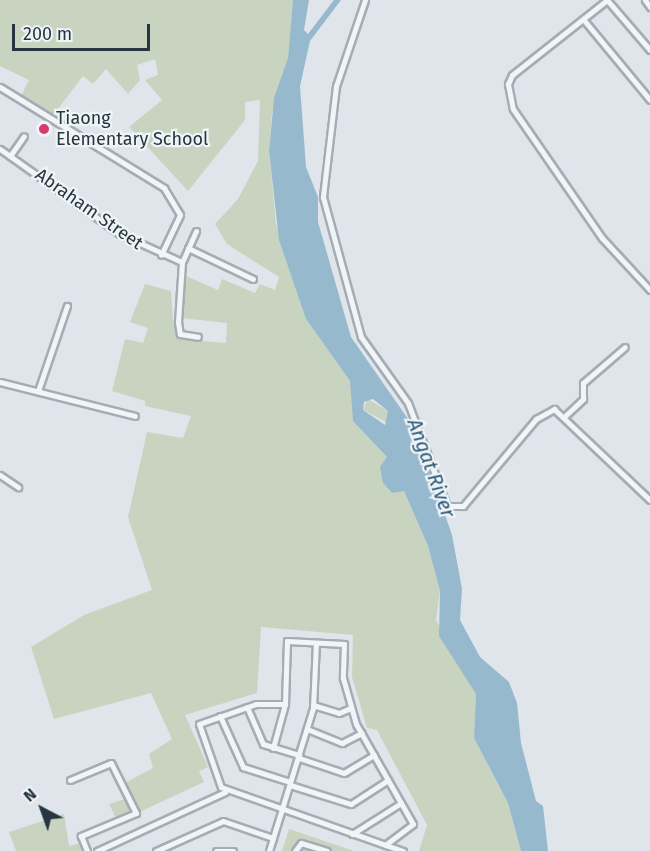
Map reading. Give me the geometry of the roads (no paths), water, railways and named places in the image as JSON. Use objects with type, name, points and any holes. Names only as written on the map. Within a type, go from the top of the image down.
[{"type":"street","points":[[365,0],[336,86],[323,192],[366,347],[408,403],[451,509],[463,506],[543,412],[554,409],[565,416],[650,500]]},
{"type":"street","points":[[650,50],[607,0],[512,75],[508,96],[602,238],[650,290]]},
{"type":"street","points":[[645,0],[650,6]]},
{"type":"street","points":[[583,19],[650,100]]},
{"type":"street","points":[[0,87],[164,188],[180,215],[161,255]]},
{"type":"street","points":[[10,156],[24,136]]},
{"type":"street","name":"Abraham Street","points":[[0,149],[118,234],[161,255],[182,262]]},
{"type":"street","points":[[196,231],[182,262],[180,333],[198,337]]},
{"type":"street","points":[[188,248],[253,279]]},
{"type":"street","points":[[38,391],[68,306]]},
{"type":"street","points":[[565,416],[583,399],[583,384],[625,347]]},
{"type":"street","points":[[0,382],[135,416]]},
{"type":"street","points":[[0,475],[18,487]]},
{"type":"street","points":[[273,748],[285,704],[286,641],[344,644],[343,678],[351,708],[413,828],[385,845]]},
{"type":"street","points":[[269,851],[313,705],[316,643]]},
{"type":"street","points":[[225,792],[197,727],[247,707],[285,704]]},
{"type":"street","points":[[313,705],[339,713],[351,708]]},
{"type":"street","points":[[247,707],[263,744],[273,748],[344,773],[374,755]]},
{"type":"street","points":[[220,716],[243,767],[351,804],[388,780]]},
{"type":"street","points":[[307,729],[342,742],[362,733]]},
{"type":"street","points":[[69,780],[111,763],[136,813],[81,836],[87,851]]},
{"type":"street","points":[[97,851],[225,792],[404,851]]},
{"type":"street","points":[[352,834],[401,803]]},
{"type":"street","points":[[156,851],[223,821],[273,838]]},
{"type":"street","points":[[295,851],[301,843],[327,851]]},
{"type":"street","points":[[216,851],[233,851]]},
{"type":"water","points":[[293,0],[309,0],[304,30],[308,34],[334,0],[341,0],[310,41],[300,86],[306,167],[318,197],[318,222],[351,337],[415,429],[452,535],[462,589],[460,620],[480,657],[509,682],[517,703],[521,743],[536,801],[543,806],[548,851],[521,851],[508,803],[474,738],[476,694],[439,636],[440,591],[428,546],[404,491],[392,493],[383,483],[380,467],[387,457],[353,421],[350,381],[306,319],[279,240],[269,151],[274,98],[288,58]],"holes":[[[373,399],[388,411],[385,425],[363,410],[364,402]]]},
{"type":"place","name":"Tiaong Elementary School","points":[[44,129]]},
{"type":"water label","name":"Angat River","points":[[431,468]]}]
